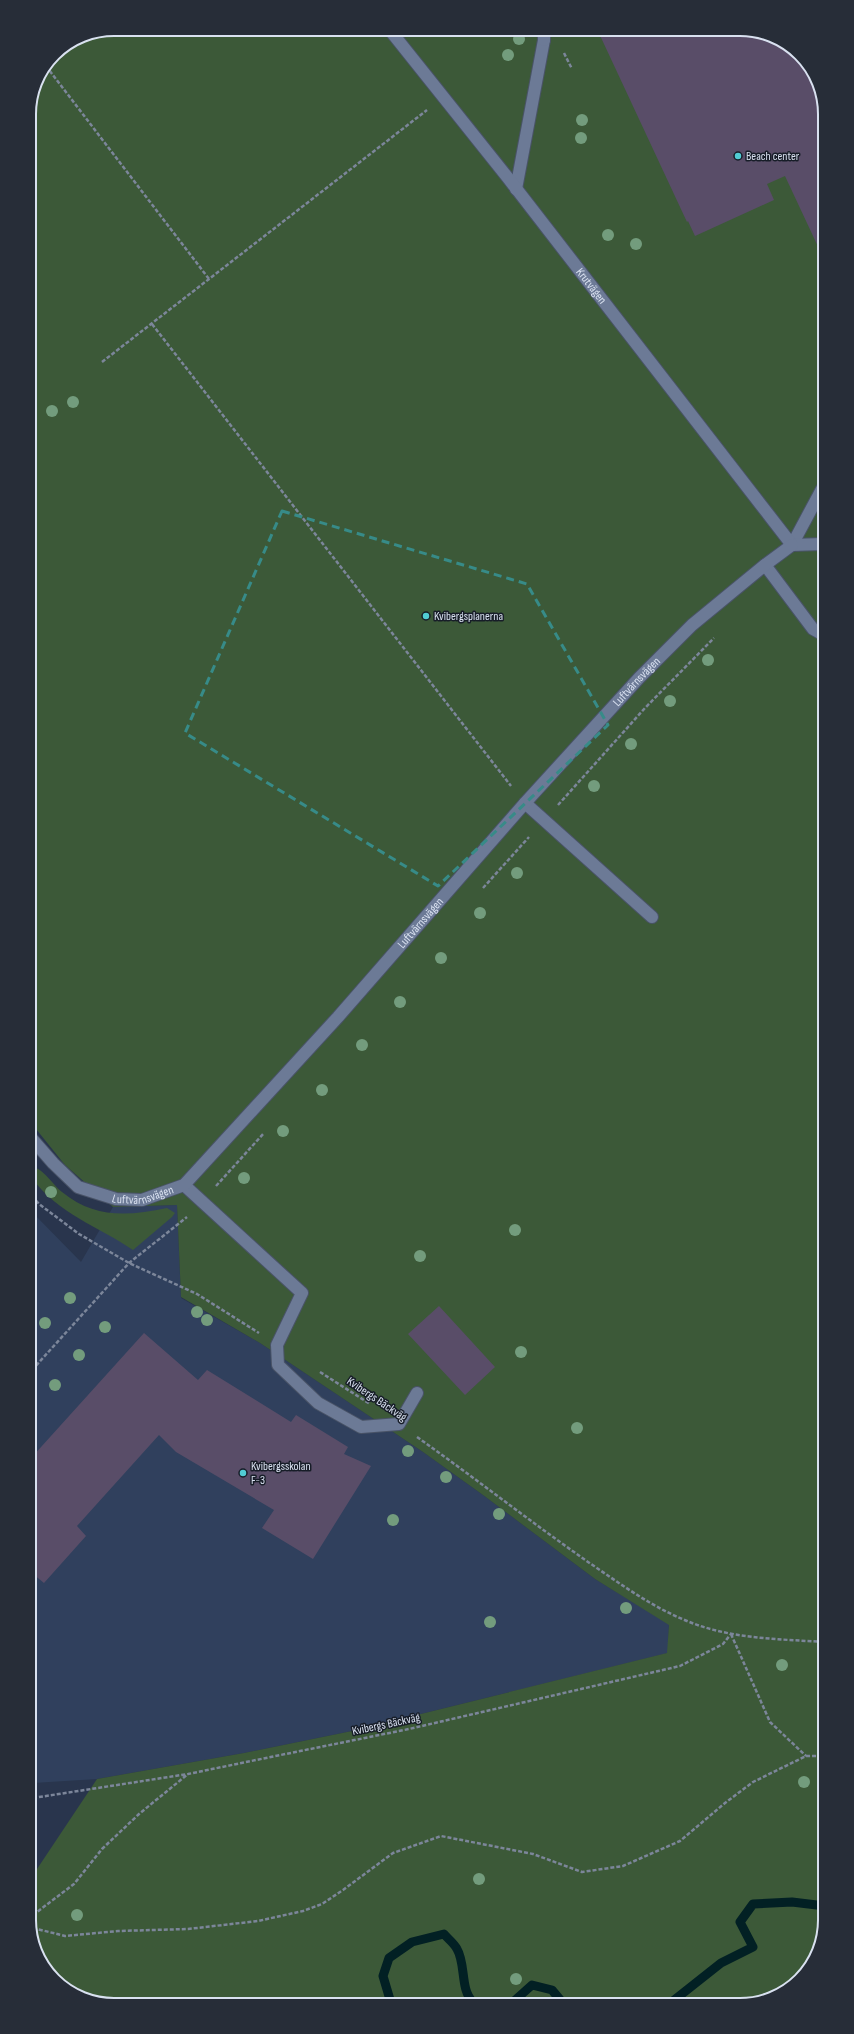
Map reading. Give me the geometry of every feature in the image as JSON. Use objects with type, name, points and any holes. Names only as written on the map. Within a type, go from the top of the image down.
[{"type":"street","name":"Krutvägen","points":[[394,36],[516,189],[792,545]]},
{"type":"street","points":[[516,189],[544,36]]},
{"type":"street","points":[[792,545],[818,496]]},
{"type":"street","points":[[792,545],[818,544]]},
{"type":"street","name":"Luftvärnsvägen","points":[[36,1143],[53,1163],[78,1187],[116,1199],[142,1200],[168,1192],[184,1185],[338,1017],[525,803],[639,678],[692,625],[764,565],[792,545]]},
{"type":"street","points":[[764,565],[813,629],[818,632]]},
{"type":"street","points":[[525,803],[543,822],[652,917]]},
{"type":"street","points":[[184,1185],[302,1293],[277,1345],[278,1365],[318,1403],[361,1428],[399,1424],[417,1392]]},
{"type":"path","points":[[49,70],[209,280]]},
{"type":"path","points":[[102,362],[443,98]]},
{"type":"path","points":[[152,324],[525,803]]},
{"type":"path","points":[[482,889],[645,708],[720,633]]},
{"type":"path","points":[[36,1366],[129,1264],[185,1219],[266,1131]]},
{"type":"path","points":[[36,1201],[79,1234],[129,1264],[198,1294],[277,1345]]},
{"type":"path","name":"Kvibergs Bäckväg","points":[[317,1370],[399,1424],[556,1539],[646,1602],[688,1622],[731,1634],[749,1637],[818,1642]]},
{"type":"path","points":[[731,1634],[770,1722],[806,1756]]},
{"type":"path","name":"Kvibergs Bäckväg","points":[[36,1798],[188,1774],[410,1729],[680,1666],[723,1644],[731,1634]]},
{"type":"path","points":[[37,1929],[65,1936],[118,1931],[188,1930],[258,1921],[303,1911],[327,1900],[393,1852],[441,1836],[533,1854],[582,1872],[623,1866],[680,1841],[725,1803],[753,1782],[806,1756],[818,1756]]},
{"type":"path","points":[[36,1913],[74,1884],[102,1849],[139,1814],[188,1774]]},
{"type":"highlighted area","points":[[282,511],[527,584],[608,725],[438,886],[185,733]]},
{"type":"shaded area","name":"Kvibergsskolan F-3","points":[[177,1205],[181,1298],[260,1343],[423,1452],[595,1579],[669,1624],[668,1653],[352,1731],[244,1753],[97,1779],[36,1783],[36,1216],[81,1262],[113,1207]]},
{"type":"green space","name":"Kvibergsplanerna","points":[[109,36],[745,36],[760,39],[779,46],[795,59],[808,75],[814,89],[818,114],[818,1920],[814,1945],[810,1954],[799,1971],[791,1979],[779,1988],[765,1994],[745,1998],[109,1998],[94,1995],[75,1988],[59,1975],[49,1963],[40,1945],[36,1920],[36,1870],[97,1779],[244,1753],[352,1731],[667,1653],[669,1625],[595,1579],[423,1452],[260,1343],[181,1297],[177,1205],[113,1207],[65,1165],[36,1129],[36,109],[39,94],[46,75],[63,55],[75,46],[94,39]]},
{"type":"green space","points":[[36,1168],[74,1201],[99,1211],[125,1214],[167,1208],[175,1213],[133,1250],[66,1210],[42,1190],[36,1183]]},
{"type":"building","name":"Beach center","points":[[600,36],[745,36],[760,39],[779,46],[795,59],[808,75],[814,89],[818,114],[818,247],[785,176],[767,184],[774,200],[695,236],[688,221],[687,222]]},
{"type":"building","points":[[439,1306],[495,1367],[465,1395],[408,1334]]},
{"type":"building","points":[[144,1333],[198,1380],[207,1370],[291,1422],[296,1415],[348,1447],[344,1454],[371,1466],[313,1559],[262,1528],[274,1510],[176,1452],[159,1435],[77,1526],[86,1536],[44,1583],[36,1576],[36,1453]]},
{"type":"waterway","points":[[677,1998],[721,1963],[753,1947],[740,1922],[753,1904],[792,1902],[818,1905]]},
{"type":"waterway","points":[[390,1998],[383,1976],[389,1958],[412,1942],[444,1934],[454,1945],[460,1955],[466,1991],[470,1998]]},
{"type":"waterway","points":[[517,1998],[532,1985],[552,1990],[559,1998]]},
{"type":"place","name":"Beach center","points":[[738,156]]},
{"type":"place","name":"Kvibergsplanerna","points":[[426,616]]},
{"type":"place","name":"Kvibergsskolan F-3","points":[[243,1473]]}]
